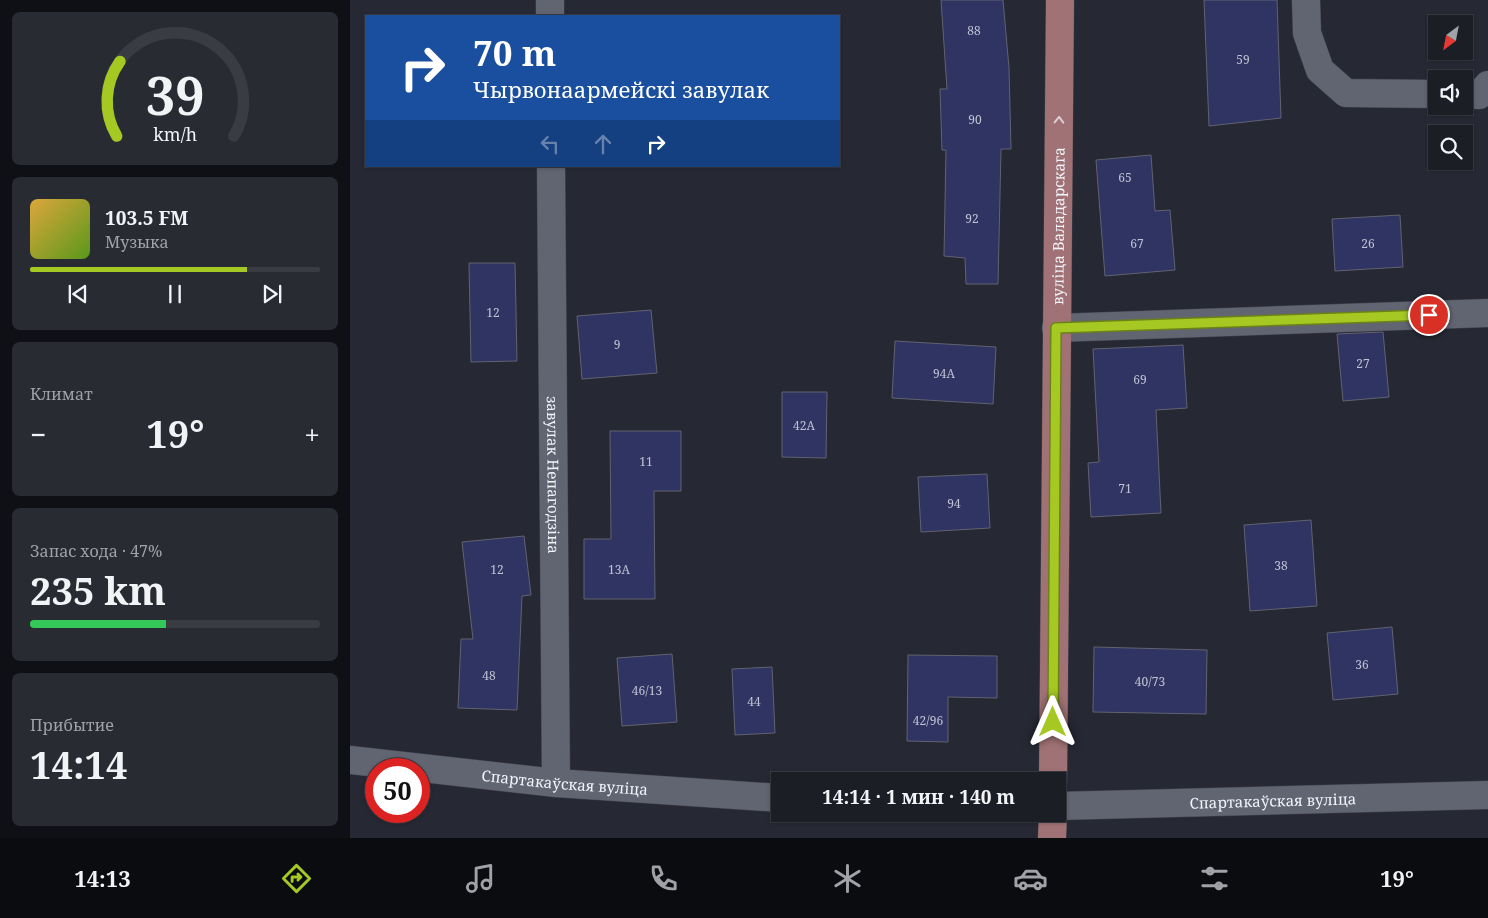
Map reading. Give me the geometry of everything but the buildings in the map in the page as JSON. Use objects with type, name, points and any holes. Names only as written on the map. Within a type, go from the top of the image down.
[{"type":"main road","name":"вуліца Валадарскага","points":[[1053,772],[1060,0]]},
{"type":"main road","points":[[1052,822],[1052,838]]},
{"type":"street","points":[[550,0],[550,15]]},
{"type":"street","points":[[1306,0],[1307,33],[1320,70],[1346,92],[1428,94]]},
{"type":"street","points":[[1473,95],[1479,95],[1488,85]]},
{"type":"street","name":"завулак Непагодзіна","points":[[551,167],[556,783]]},
{"type":"street","points":[[1056,328],[1488,313]]},
{"type":"street","name":"Спартакаўская вуліца","points":[[350,760],[556,783],[771,797]]},
{"type":"street","name":"Спартакаўская вуліца","points":[[1066,806],[1488,795]]},
{"type":"route","points":[[1053,722],[1056,328],[1429,315]]}]
